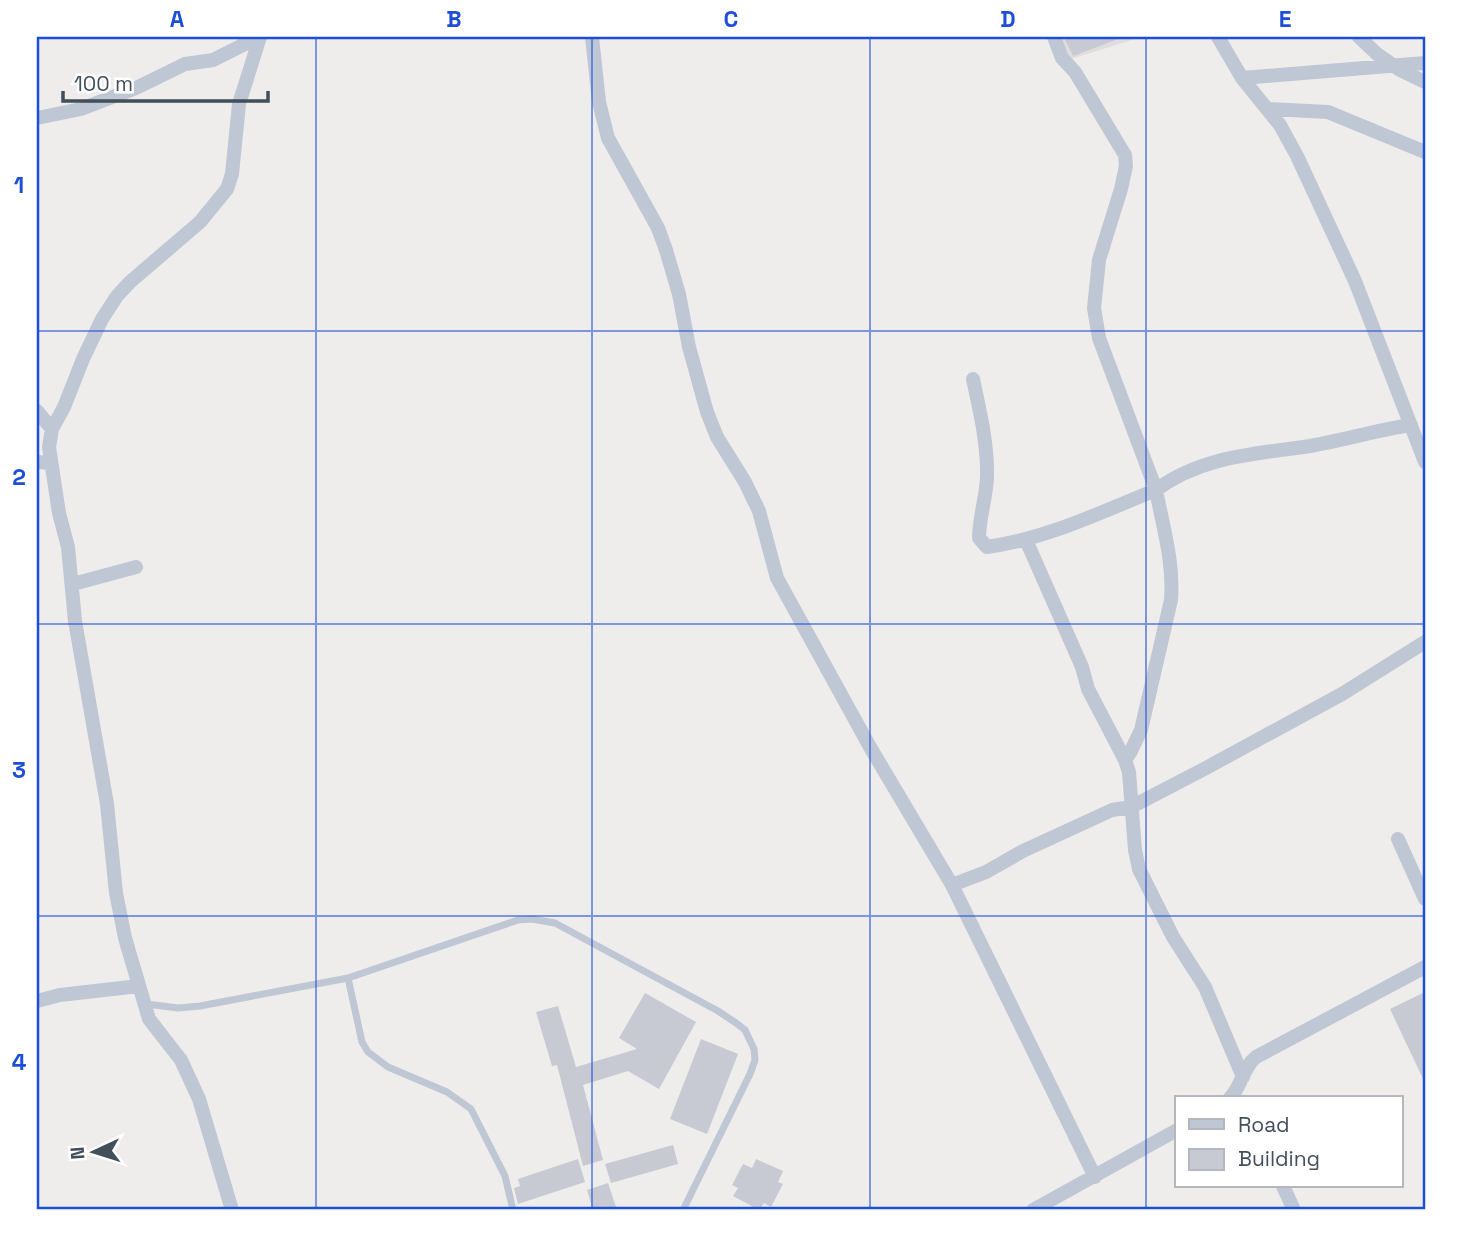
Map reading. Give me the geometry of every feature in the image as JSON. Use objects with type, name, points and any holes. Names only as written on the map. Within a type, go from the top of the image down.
[{"type":"street","points":[[37,118],[81,109],[147,84],[185,64],[213,60],[245,44],[252,37]]},
{"type":"street","points":[[232,1210],[199,1099],[181,1060],[149,1019],[125,938],[116,893],[107,804],[75,621],[68,547],[44,462],[52,429],[98,329],[117,296],[201,222],[227,189],[232,174],[239,104],[260,37]]},
{"type":"street","points":[[592,37],[604,125],[615,154],[658,228],[679,294],[698,384],[717,437],[759,511],[782,590],[870,747],[953,885],[1096,1177]]},
{"type":"street","points":[[1054,37],[1062,58],[1075,72],[1125,155],[1126,166],[1121,189],[1099,260],[1094,308],[1099,338],[1156,490],[1171,563],[1171,600],[1141,730],[1125,760]]},
{"type":"street","points":[[1218,37],[1242,78],[1268,109],[1297,156],[1354,281],[1425,462]]},
{"type":"street","points":[[1359,37],[1394,66],[1425,82]]},
{"type":"street","points":[[1242,78],[1425,63]]},
{"type":"street","points":[[1268,109],[1328,112],[1425,152]]},
{"type":"street","points":[[973,379],[987,452],[987,479],[979,538],[987,547],[1026,540],[1156,490],[1192,470],[1237,455],[1309,446],[1411,425]]},
{"type":"street","points":[[37,411],[52,429]]},
{"type":"street","points":[[1026,540],[1082,667],[1088,690],[1125,760],[1129,772],[1139,869],[1173,937],[1205,987],[1238,1091]]},
{"type":"street","points":[[73,584],[136,568]]},
{"type":"street","points":[[953,885],[986,872],[1023,850],[1112,810],[1131,807],[1342,694],[1425,642]]},
{"type":"street","points":[[1398,839],[1425,899]]},
{"type":"street","points":[[1238,1091],[1249,1064],[1256,1056],[1425,967]]},
{"type":"street","points":[[37,1001],[60,995],[139,986]]},
{"type":"street","points":[[1033,1210],[1175,1131]]},
{"type":"street","points":[[1284,1188],[1294,1210]]},
{"type":"lane","points":[[143,1003],[178,1008],[200,1006],[348,978],[500,925],[532,919],[555,923],[727,1017],[745,1030],[754,1049],[753,1066],[683,1210]]},
{"type":"lane","points":[[348,978],[362,1042],[368,1052],[388,1067],[447,1093],[471,1109],[505,1176],[513,1210]]},
{"type":"shaded area","points":[[1050,37],[1142,37],[1058,63]]},
{"type":"building","points":[[1064,37],[1121,37],[1121,38],[1073,56]]},
{"type":"building","points":[[1425,992],[1425,1083],[1390,1009]]},
{"type":"building","points":[[645,993],[696,1022],[659,1089],[628,1071],[583,1085],[603,1160],[583,1166],[557,1065],[552,1066],[536,1012],[558,1006],[576,1067],[637,1049],[619,1038]]},
{"type":"building","points":[[701,1039],[738,1054],[707,1134],[670,1119]]},
{"type":"building","points":[[673,1145],[678,1164],[611,1183],[605,1164]]},
{"type":"building","points":[[578,1159],[585,1182],[518,1204],[514,1188],[520,1186],[518,1179]]},
{"type":"building","points":[[756,1159],[783,1171],[778,1182],[783,1184],[771,1207],[764,1203],[759,1210],[733,1196],[738,1188],[732,1185],[743,1164],[752,1168]]},
{"type":"building","points":[[608,1183],[617,1210],[593,1210],[587,1190]]}]
